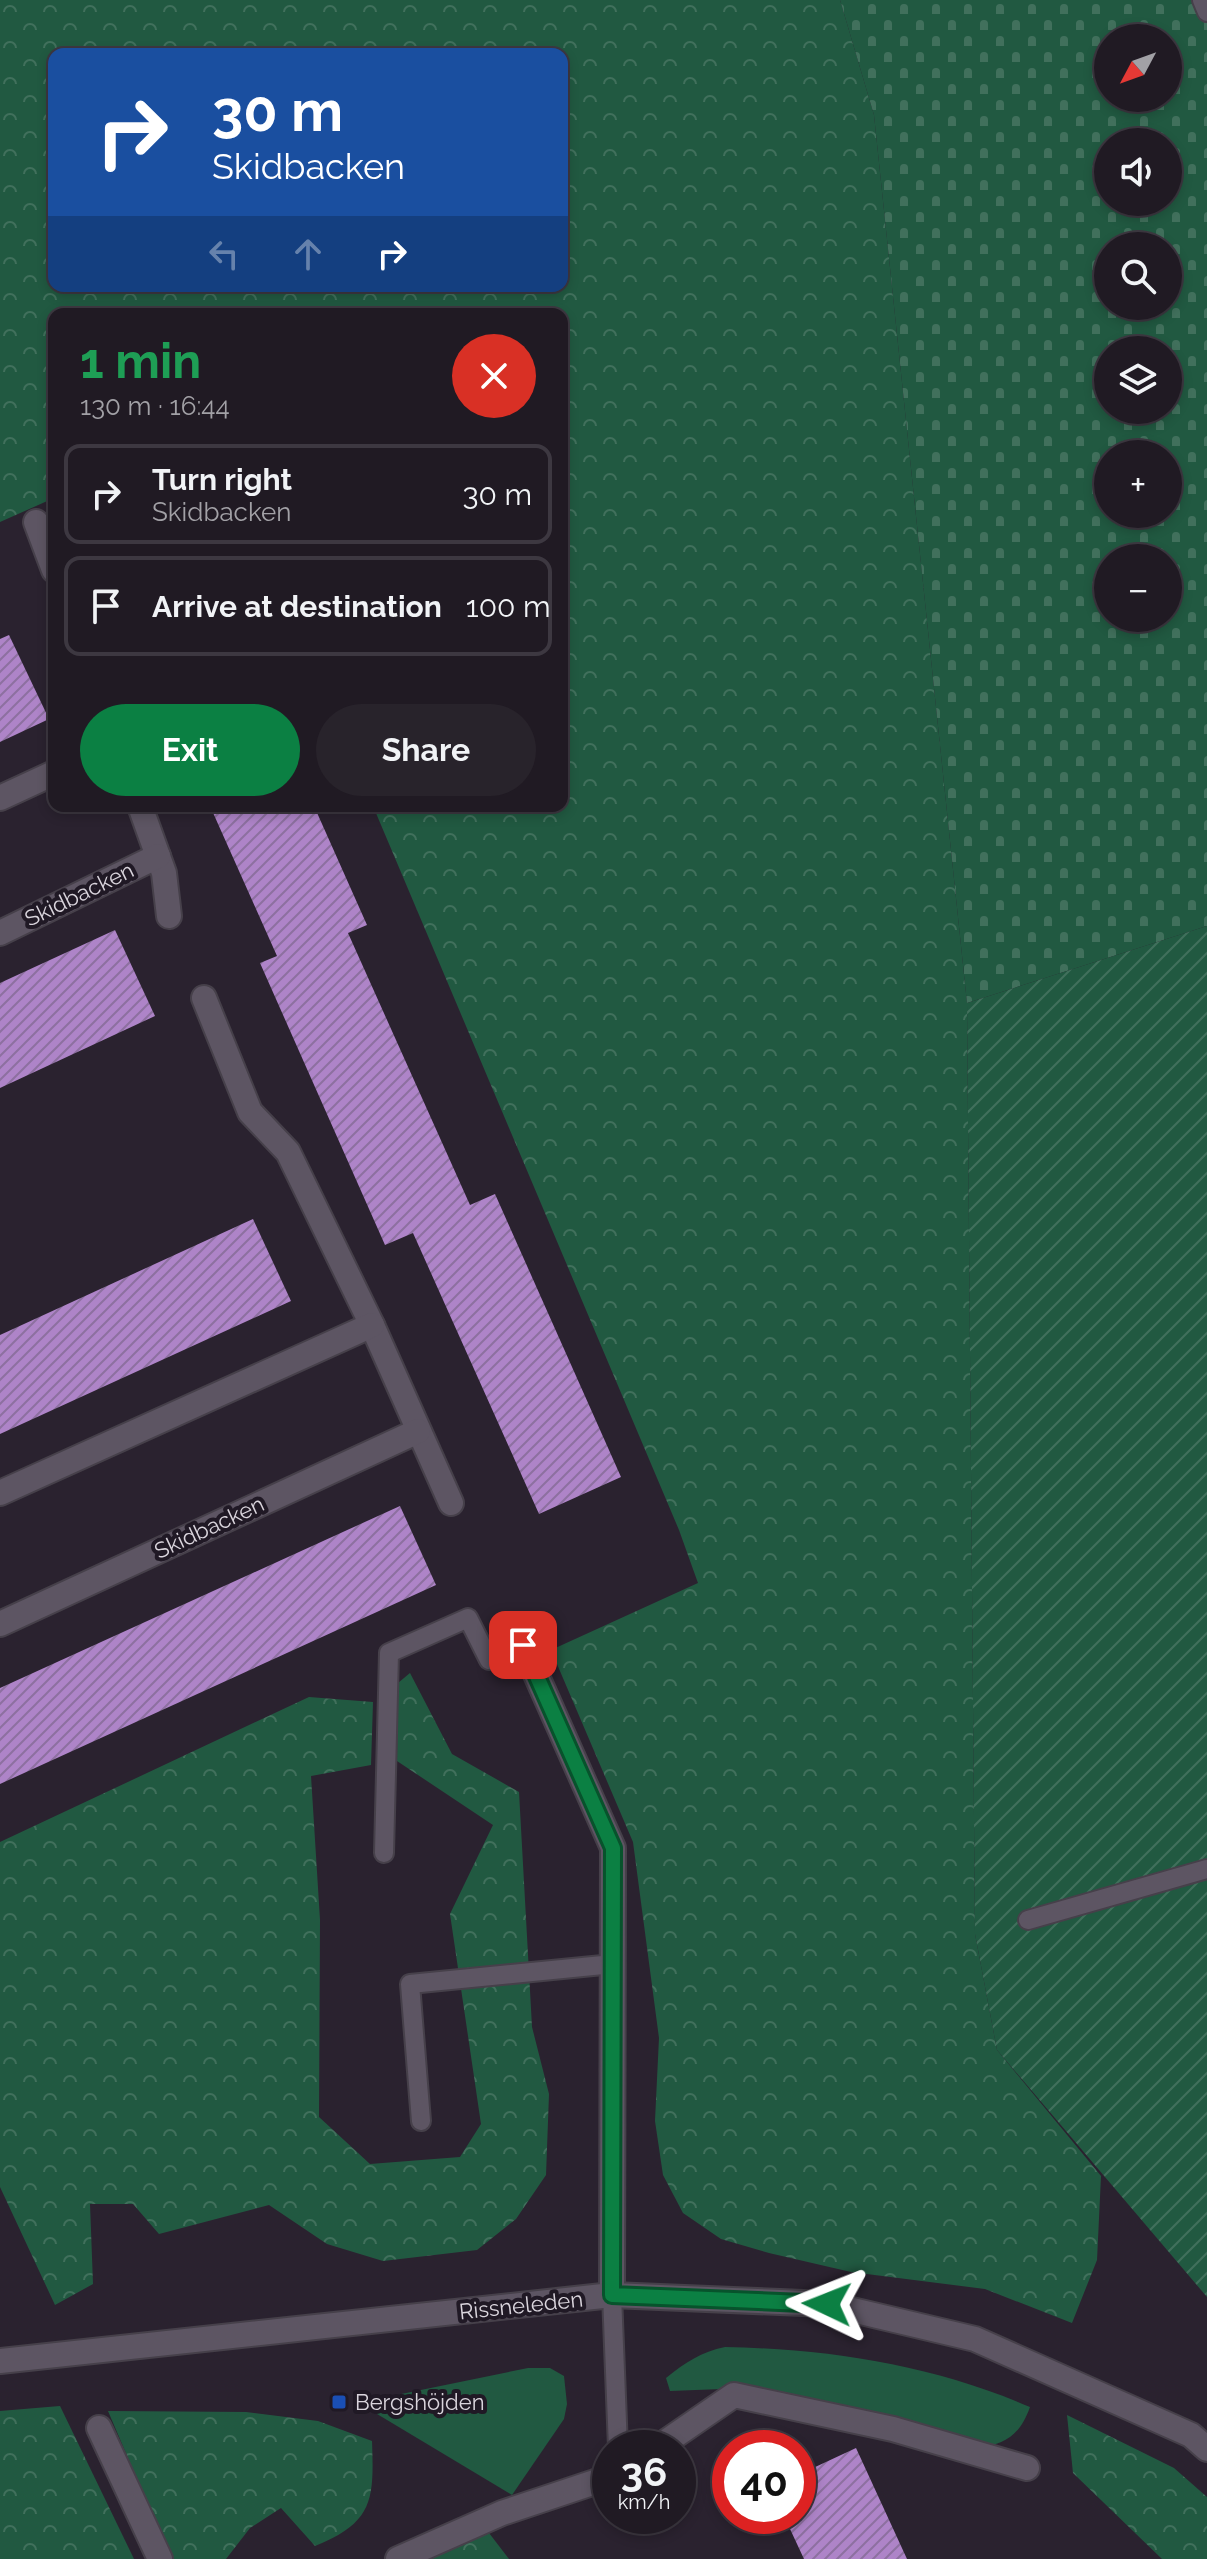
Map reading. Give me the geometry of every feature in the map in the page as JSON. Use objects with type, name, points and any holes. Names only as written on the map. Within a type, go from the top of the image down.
[{"type":"street","points":[[36,522],[48,554]]},
{"type":"street","points":[[0,798],[48,776]]},
{"type":"street","name":"Skidbacken","points":[[142,812],[158,856],[169,916]]},
{"type":"street","name":"Skidbacken","points":[[0,933],[158,856]]},
{"type":"street","points":[[204,998],[250,1112],[288,1152],[372,1325],[451,1503]]},
{"type":"street","points":[[0,1493],[372,1325]]},
{"type":"street","name":"Skidbacken","points":[[0,1624],[418,1431]]},
{"type":"street","points":[[523,1645],[613,1848],[612,2295]]},
{"type":"street","name":"Rissneleden","points":[[0,2361],[612,2295],[827,2304],[975,2339],[1191,2435],[1207,2449]]},
{"type":"street","points":[[683,2430],[734,2395],[893,2429],[1027,2468]]},
{"type":"street","points":[[99,2428],[160,2559]]},
{"type":"street","points":[[398,2559],[502,2513],[592,2483]]},
{"type":"lane","points":[[1202,0],[1207,12]]},
{"type":"lane","points":[[384,1853],[389,1653],[468,1618],[489,1660],[523,1645]]},
{"type":"lane","points":[[1028,1920],[1207,1869]]},
{"type":"lane","points":[[421,2121],[410,1984],[613,1964]]},
{"type":"lane","points":[[612,2295],[617,2430]]},
{"type":"green space","points":[[0,0],[840,0],[874,115],[967,1003],[975,1934],[997,2050],[1101,2176],[1097,2260],[1072,2323],[985,2289],[851,2272],[721,2239],[683,2213],[663,2175],[655,2121],[659,2038],[633,1842],[551,1650],[698,1583],[679,1530],[376,812],[568,812],[568,308],[48,308],[48,501],[0,522]]},
{"type":"green space","points":[[840,0],[1207,0],[1207,926],[967,1003],[874,115]]},
{"type":"green space","points":[[1207,926],[1207,2297],[997,2050],[975,1934],[967,1003]]},
{"type":"green space","points":[[410,1673],[452,1754],[519,1792],[532,2027],[549,2094],[546,2175],[516,2219],[477,2250],[383,2261],[327,2244],[269,2205],[159,2234],[133,2204],[90,2204],[93,2284],[55,2305],[0,2187],[0,1842],[309,1697],[373,1702],[371,1765],[311,1776],[320,1920],[319,2117],[370,2164],[460,2157],[481,2124],[450,1914],[493,1825],[397,1761],[398,1683]]},
{"type":"green space","points":[[725,2347],[803,2351],[880,2362],[956,2380],[1030,2407],[1022,2425],[1011,2436],[996,2444],[977,2448],[748,2388],[670,2391],[666,2378],[694,2358]]},
{"type":"green space","points":[[528,2368],[550,2368],[564,2376],[567,2404],[564,2419],[512,2495],[367,2408],[367,2401]]},
{"type":"green space","points":[[60,2406],[134,2559],[0,2559],[0,2411]]},
{"type":"green space","points":[[108,2411],[246,2412],[318,2421],[372,2441],[372,2478],[366,2506],[349,2528],[315,2546],[281,2508],[250,2528],[226,2559],[171,2559]]},
{"type":"green space","points":[[1067,2415],[1174,2468],[1207,2497],[1207,2559],[1162,2559],[1073,2473]]},
{"type":"green space","points":[[489,2533],[509,2559],[426,2559]]},
{"type":"building","points":[[9,635],[48,719],[0,742],[0,639]]},
{"type":"building","points":[[213,812],[317,812],[367,925],[348,933],[470,1205],[495,1194],[621,1477],[539,1514],[413,1233],[385,1245],[260,963],[277,956]]},
{"type":"building","points":[[115,930],[155,1016],[0,1088],[0,983]]},
{"type":"building","points":[[253,1219],[291,1301],[0,1434],[0,1335]]},
{"type":"building","points":[[400,1506],[436,1585],[0,1784],[0,1688]]},
{"type":"building","points":[[856,2448],[907,2559],[804,2559],[792,2534],[816,2534],[816,2467]]},
{"type":"place","name":"Bergshöjden","points":[[339,2402]]},
{"type":"route","points":[[523,1645],[613,1848],[612,2295],[827,2304]]}]
